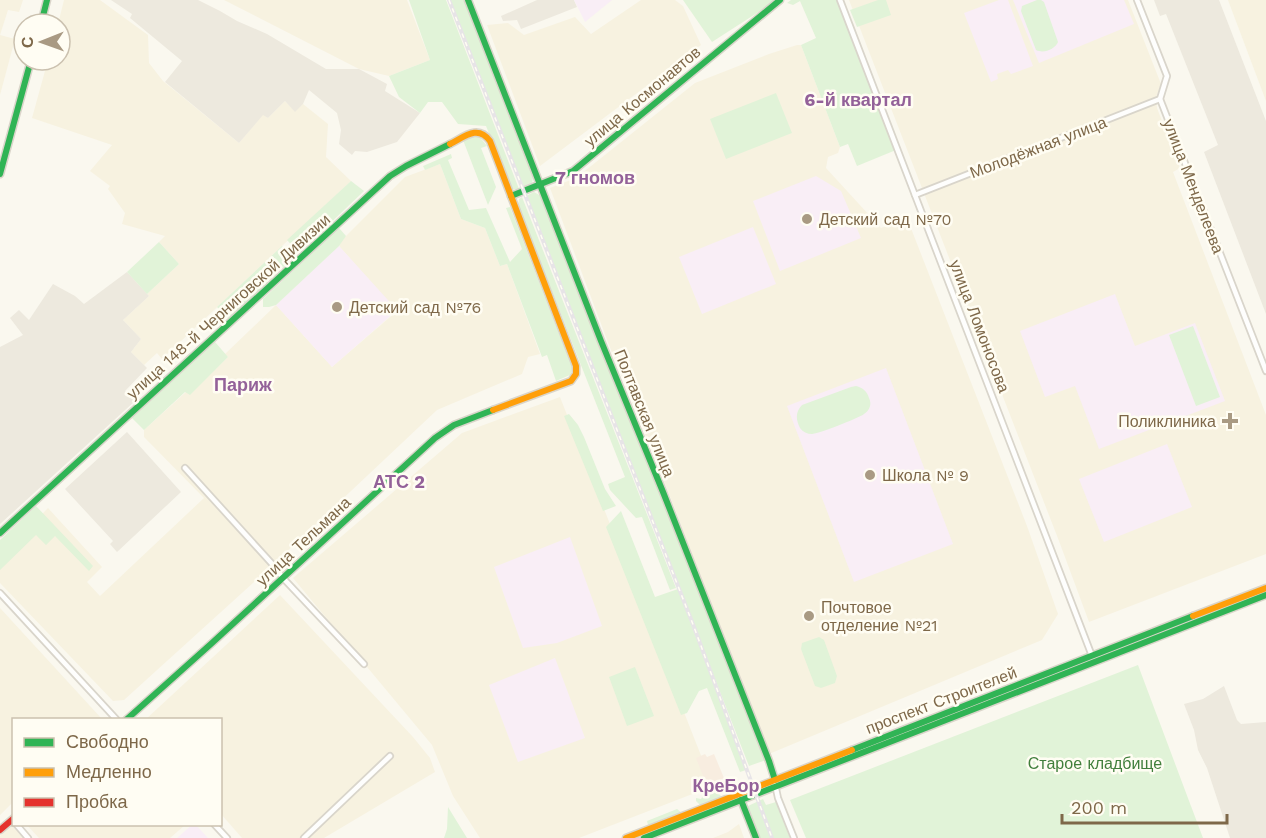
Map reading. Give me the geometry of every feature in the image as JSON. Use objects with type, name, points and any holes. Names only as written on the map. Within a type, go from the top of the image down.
[{"type":"street","name":"Полтавская улица","points":[[468,0],[539,185],[769,761],[778,798],[794,838]]},
{"type":"street","name":"улица Космонавтов","points":[[511,196],[573,171],[780,0]]},
{"type":"street","name":"улица Ломоносова","points":[[840,0],[1093,658]]},
{"type":"street","name":"улица Менделеева","points":[[1137,0],[1167,76],[1160,99],[1266,371]]},
{"type":"street","points":[[0,174],[28,72]]},
{"type":"street","name":"Молодёжная улица","points":[[915,195],[1160,99]]},
{"type":"street","name":"улица 148-й Черниговской Дивизии","points":[[0,533],[390,176],[474,132],[483,134],[490,141],[511,196]]},
{"type":"street","name":"улица Тельмана","points":[[128,718],[435,438],[454,425],[571,381],[576,374],[576,366],[511,196]]},
{"type":"street","points":[[185,468],[283,578],[364,664]]},
{"type":"street","name":"проспект Строителей","points":[[644,838],[740,797],[1266,588]]},
{"type":"street","points":[[0,593],[115,718]]},
{"type":"street","name":"проспект Строителей","points":[[1093,658],[1266,595]]},
{"type":"street","points":[[304,838],[390,756]]},
{"type":"street","points":[[740,797],[756,838]]},
{"type":"street","name":"проспект Строителей","points":[[626,838],[740,797]]},
{"type":"street","points":[[18,826],[28,838]]},
{"type":"street","points":[[215,826],[227,838]]},
{"type":"shaded area","points":[[0,0],[23,0],[19,12],[8,10],[0,35]]},
{"type":"shaded area","points":[[64,0],[100,0],[148,35],[149,63],[163,81],[239,143],[263,114],[268,118],[285,101],[295,111],[303,104],[328,124],[326,157],[351,181],[162,359],[157,353],[144,365],[131,352],[141,339],[123,320],[179,264],[159,242],[165,236],[122,224],[125,213],[108,189],[110,186],[90,171],[112,145],[32,118],[45,72],[72,72],[72,12],[61,12]]},
{"type":"shaded area","points":[[111,0],[198,0],[267,34],[326,69],[359,69],[387,84],[385,91],[420,113],[397,142],[367,152],[355,151],[352,155],[339,144],[341,130],[337,113],[309,90],[303,104],[295,112],[285,101],[268,118],[263,115],[239,143],[165,82],[182,61],[130,18],[132,14]]},
{"type":"shaded area","points":[[224,0],[407,0],[430,60],[389,76],[359,69]]},
{"type":"shaded area","points":[[537,0],[574,0],[577,7],[521,29],[517,20],[503,21],[501,16]]},
{"type":"shaded area","points":[[574,0],[612,0],[585,22]]},
{"type":"shaded area","points":[[641,0],[675,0],[683,6],[701,45],[540,166],[487,25],[508,23],[524,35],[575,17],[591,34]]},
{"type":"shaded area","points":[[849,0],[1128,0],[1161,84],[1156,97],[1157,108],[1180,168],[1173,172],[1266,415],[1266,554],[1089,622]]},
{"type":"shaded area","points":[[999,0],[1008,0],[1033,66],[1011,74],[1008,70],[997,74],[998,79],[991,82],[964,13]]},
{"type":"shaded area","points":[[1013,0],[1124,0],[1134,24],[1039,63]]},
{"type":"shaded area","points":[[1154,0],[1219,0],[1266,121],[1266,314],[1204,152],[1218,145],[1166,14],[1160,16]]},
{"type":"shaded area","points":[[1228,0],[1266,0],[1266,101]]},
{"type":"shaded area","points":[[0,35],[12,38],[12,50],[0,95]]},
{"type":"shaded area","points":[[801,45],[840,147],[838,153],[828,157],[826,168],[881,228],[907,218],[1027,526],[1058,614],[1042,640],[769,754],[550,188],[576,178],[695,83]]},
{"type":"shaded area","points":[[440,164],[461,219],[485,228],[500,266],[507,264],[540,354],[528,357],[522,374],[437,410],[264,573],[124,700],[113,701],[0,583],[0,557],[48,508],[102,567],[87,582],[100,596],[204,498],[144,437],[144,430],[186,392],[190,394],[228,357],[225,354],[276,305],[332,367],[397,311],[339,246],[343,239],[405,177]]},
{"type":"shaded area","name":"Детский сад №70","points":[[816,176],[841,191],[861,238],[780,271],[753,201]]},
{"type":"shaded area","points":[[753,227],[776,284],[702,314],[679,257]]},
{"type":"shaded area","name":"Детский сад №76","points":[[339,246],[397,310],[332,367],[276,305]]},
{"type":"shaded area","points":[[127,272],[149,296],[123,320],[141,339],[131,352],[147,368],[125,391],[135,401],[0,524],[0,347],[23,335],[10,318],[19,310],[29,320],[53,284],[75,296],[84,304]]},
{"type":"shaded area","points":[[1115,294],[1135,346],[1195,323],[1225,401],[1099,449],[1075,386],[1045,397],[1020,331]]},
{"type":"shaded area","name":"Школа № 9","points":[[886,368],[953,544],[854,582],[787,406]]},
{"type":"shaded area","points":[[560,397],[713,786],[579,838],[480,838],[453,796],[432,745],[293,578],[462,433]]},
{"type":"shaded area","points":[[127,432],[181,492],[117,552],[110,544],[113,541],[65,489]]},
{"type":"shaded area","points":[[1167,444],[1192,507],[1104,542],[1079,479]]},
{"type":"shaded area","points":[[570,537],[602,626],[557,643],[523,648],[494,567]]},
{"type":"shaded area","points":[[280,595],[413,737],[430,758],[435,772],[324,838],[242,838],[222,815],[222,718],[147,718]]},
{"type":"shaded area","points":[[0,608],[101,718],[12,718],[12,803],[0,815]]},
{"type":"shaded area","points":[[555,658],[585,738],[518,762],[489,685]]},
{"type":"shaded area","points":[[1224,686],[1237,720],[1241,724],[1266,722],[1266,838],[1230,838],[1184,704],[1203,699]]},
{"type":"shaded area","points":[[705,754],[707,757],[714,754],[724,778],[707,786],[696,758]]},
{"type":"shaded area","points":[[739,824],[744,838],[713,838],[728,832]]},
{"type":"shaded area","points":[[12,825],[23,838],[0,838]]},
{"type":"shaded area","points":[[28,826],[184,826],[170,838],[39,838]]},
{"type":"shaded area","points":[[191,826],[197,826],[208,838],[177,838]]},
{"type":"green space","points":[[409,0],[446,0],[519,189],[513,189],[510,186],[486,126],[458,124],[442,102],[428,102],[420,113],[399,97],[389,76],[430,60]]},
{"type":"green space","points":[[450,0],[464,0],[533,178],[532,183],[523,187]]},
{"type":"green space","points":[[683,0],[777,0],[712,42]]},
{"type":"green space","points":[[791,0],[839,0],[896,150],[857,166],[848,144],[840,147],[801,45],[816,38],[800,1],[793,5],[787,3]]},
{"type":"green space","points":[[878,0],[886,0],[891,15],[857,27],[850,10]]},
{"type":"green space","points":[[1037,0],[1044,2],[1058,42],[1046,51],[1036,50],[1021,11],[1022,6]]},
{"type":"green space","points":[[776,93],[792,133],[726,159],[710,119]]},
{"type":"green space","points":[[479,136],[487,146],[481,148],[496,187],[488,205],[463,140]]},
{"type":"green space","points":[[451,154],[452,158],[448,160],[469,210],[486,208],[510,262],[522,249],[506,208],[510,207],[572,367],[570,375],[556,381],[547,355],[542,357],[507,264],[500,266],[485,228],[461,219],[440,164],[425,170],[423,166]]},
{"type":"green space","points":[[351,181],[364,191],[299,253],[287,240]]},
{"type":"green space","points":[[534,192],[541,196],[599,345],[607,356],[766,760],[749,766],[526,196]]},
{"type":"green space","points":[[522,197],[676,588],[670,590],[642,517],[636,518],[610,490],[608,484],[625,477],[518,205]]},
{"type":"green space","points":[[339,228],[346,236],[339,246],[276,305],[263,307],[263,299]]},
{"type":"green space","points":[[159,242],[179,264],[147,294],[127,272]]},
{"type":"green space","points":[[282,246],[293,258],[229,319],[217,307]]},
{"type":"green space","points":[[1193,326],[1220,397],[1196,406],[1169,335]]},
{"type":"green space","points":[[215,342],[228,357],[190,395],[185,392],[144,430],[132,418]]},
{"type":"green space","points":[[856,386],[867,393],[870,400],[868,411],[847,422],[816,433],[802,431],[797,416],[802,405]]},
{"type":"green space","points":[[569,414],[578,425],[605,489],[616,506],[603,511],[564,416]]},
{"type":"green space","points":[[36,506],[93,566],[89,571],[55,536],[46,545],[36,535],[0,570],[0,540]]},
{"type":"green space","points":[[621,511],[655,597],[678,589],[746,770],[740,772],[707,688],[699,691],[687,713],[681,715],[606,527]]},
{"type":"green space","points":[[819,637],[824,640],[837,676],[835,683],[821,688],[815,686],[801,649],[802,643]]},
{"type":"green space","name":"Старое кладбище","points":[[1138,665],[1203,838],[806,838],[790,800]]},
{"type":"green space","points":[[635,667],[654,716],[627,726],[609,677]]},
{"type":"green space","points":[[718,789],[721,797],[701,806],[696,801],[696,798],[701,799],[704,794]]},
{"type":"green space","points":[[763,799],[766,805],[776,802],[790,838],[760,838],[748,806]]},
{"type":"green space","points":[[448,807],[467,838],[444,838],[447,829]]},
{"type":"green space","points":[[677,809],[682,813],[648,825],[647,821]]},
{"type":"railway","points":[[449,0],[694,627],[772,838]]},
{"type":"traffic: fast","points":[[44,12],[47,0]]},
{"type":"traffic: fast","points":[[468,0],[775,780]]},
{"type":"traffic: fast","points":[[511,196],[573,171],[780,0]]},
{"type":"traffic: fast","points":[[0,174],[28,72]]},
{"type":"traffic: fast","points":[[0,533],[390,176],[450,144]]},
{"type":"traffic: fast","points":[[128,718],[435,438],[454,425],[493,410]]},
{"type":"traffic: fast","points":[[644,838],[1266,595]]},
{"type":"traffic: fast","points":[[852,750],[1193,616]]},
{"type":"traffic: fast","points":[[741,800],[756,838]]},
{"type":"traffic: slow","points":[[450,144],[466,135],[476,133],[481,133],[490,141],[576,366],[576,374],[571,381],[493,410]]},
{"type":"traffic: slow","points":[[1193,616],[1266,588]]},
{"type":"traffic: slow","points":[[626,838],[852,750]]},
{"type":"traffic: jam","points":[[0,830],[12,820]]},
{"type":"place","name":"Детский сад №70","points":[[807,219]]},
{"type":"place","name":"Детский сад №76","points":[[337,307]]},
{"type":"place","name":"Поликлиника","points":[[1230,421]]},
{"type":"place","name":"Школа № 9","points":[[870,475]]},
{"type":"place","name":"Почтовое отделение №21","points":[[809,616]]},
{"type":"district","name":"6-й квартал","points":[[858,100]]},
{"type":"district","name":"7 гномов","points":[[595,178]]},
{"type":"district","name":"Париж","points":[[243,385]]},
{"type":"district","name":"АТС 2","points":[[399,482]]},
{"type":"district","name":"КреБор","points":[[726,786]]}]
